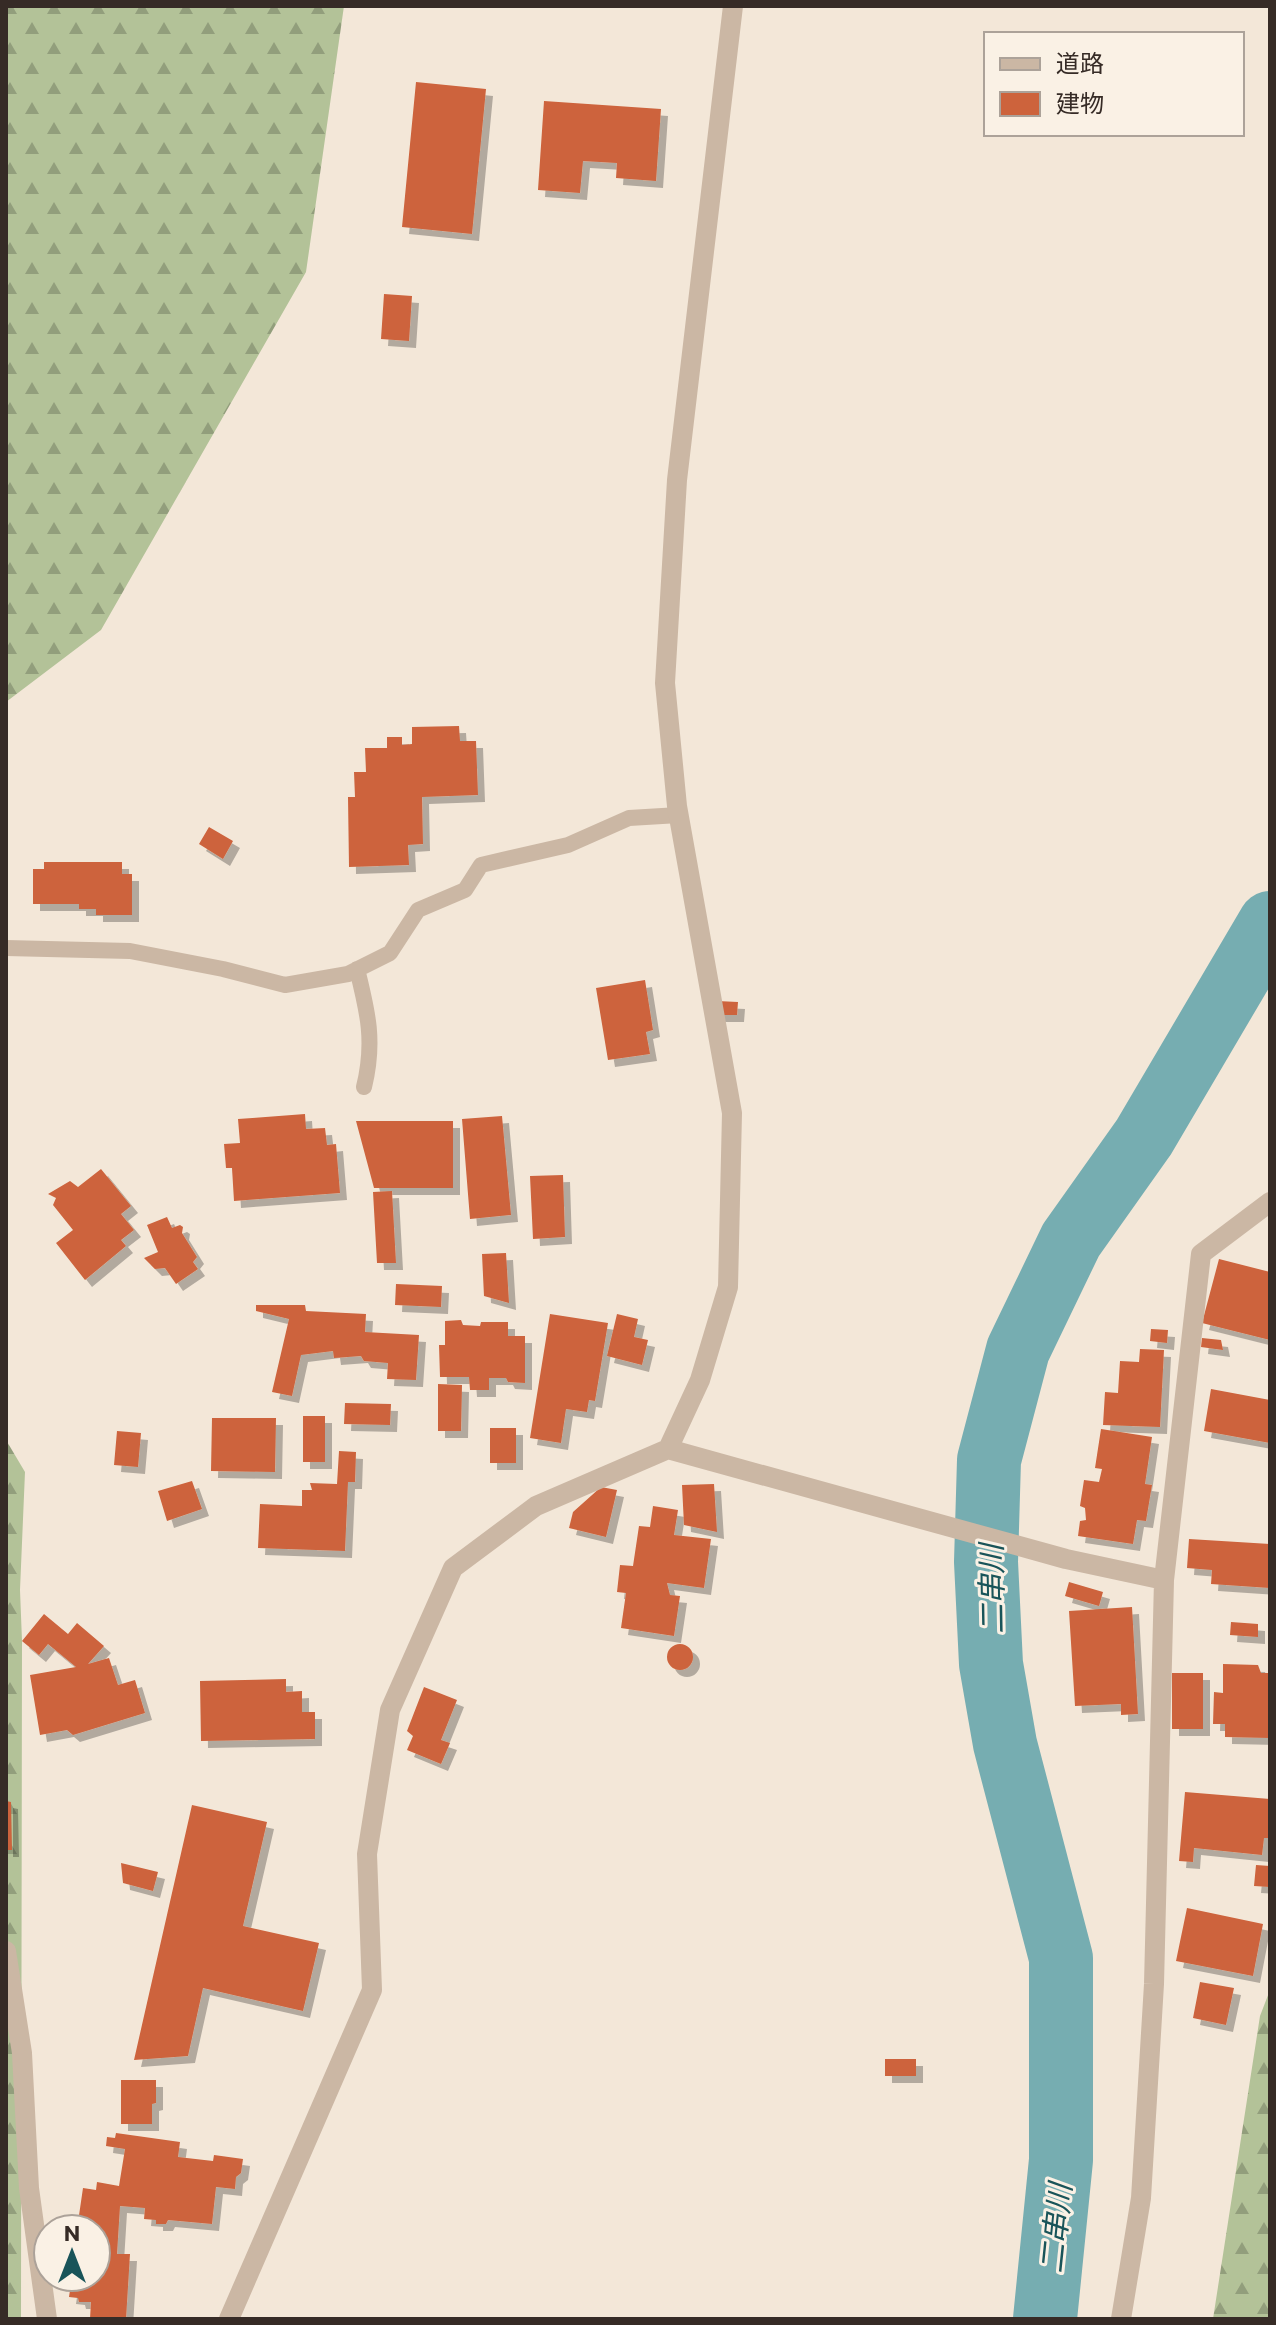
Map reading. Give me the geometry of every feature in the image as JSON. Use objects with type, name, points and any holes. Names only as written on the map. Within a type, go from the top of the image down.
[{"type":"street","points":[[668,1449],[700,1380],[728,1287],[732,1113],[679,815],[665,683],[677,480],[733,6]]},
{"type":"street","points":[[1121,2319],[1141,2198],[1154,1984],[1164,1580],[1201,1254],[1270,1202]]},
{"type":"street","points":[[229,2319],[372,1990],[367,1854],[390,1710],[453,1568],[536,1506],[668,1449],[1066,1559],[1164,1580]]},
{"type":"street","points":[[6,1951],[22,2053],[29,2188],[47,2319]]},
{"type":"lane","points":[[6,948],[130,951],[285,985],[348,974],[390,953],[418,910],[465,890],[481,865],[568,845],[629,818],[679,815]]},
{"type":"lane","points":[[357,969],[370,1029],[364,1087]]},
{"type":"green space","points":[[6,6],[344,6],[306,272],[101,630],[6,702]]},
{"type":"green space","points":[[6,1440],[25,1472],[20,1590],[21,2319],[6,2319]]},
{"type":"green space","points":[[1270,1990],[1270,2319],[1213,2319],[1260,2016]]},
{"type":"building","points":[[416,82],[486,89],[472,234],[402,227]]},
{"type":"building","points":[[544,101],[661,109],[656,181],[616,178],[617,163],[583,161],[580,193],[538,190]]},
{"type":"building","points":[[384,294],[412,296],[409,341],[381,339]]},
{"type":"building","points":[[459,726],[460,741],[476,741],[478,795],[422,797],[423,844],[408,845],[409,865],[349,867],[348,797],[355,797],[354,772],[366,772],[365,748],[387,748],[387,737],[402,737],[402,745],[412,744],[412,727]]},
{"type":"building","points":[[209,827],[233,841],[223,859],[199,844]]},
{"type":"building","points":[[44,862],[122,862],[122,874],[132,874],[132,915],[96,915],[96,909],[79,909],[79,904],[33,904],[33,869],[44,869]]},
{"type":"building","points":[[645,980],[653,1030],[646,1032],[650,1054],[608,1060],[596,988]]},
{"type":"building","points":[[717,1001],[738,1002],[737,1015],[716,1015]]},
{"type":"building","points":[[305,1114],[306,1129],[325,1128],[327,1145],[336,1144],[340,1193],[234,1201],[232,1168],[226,1168],[224,1144],[240,1143],[238,1119]]},
{"type":"building","points":[[502,1116],[511,1215],[470,1219],[462,1119]]},
{"type":"building","points":[[356,1121],[453,1121],[453,1188],[374,1188]]},
{"type":"building","points":[[101,1169],[131,1206],[121,1214],[134,1230],[121,1240],[126,1246],[85,1280],[56,1243],[73,1230],[53,1205],[56,1198],[48,1194],[70,1181],[78,1187]]},
{"type":"building","points":[[563,1175],[565,1237],[533,1239],[530,1176]]},
{"type":"building","points":[[392,1191],[396,1263],[377,1263],[373,1192]]},
{"type":"building","points":[[167,1217],[172,1228],[183,1227],[182,1233],[197,1257],[193,1262],[198,1269],[176,1284],[165,1268],[155,1269],[144,1258],[158,1252],[147,1225]]},
{"type":"building","points":[[506,1253],[509,1303],[484,1296],[482,1254]]},
{"type":"building","points":[[1219,1259],[1270,1272],[1270,1340],[1202,1323]]},
{"type":"building","points":[[396,1284],[442,1286],[441,1307],[395,1305]]},
{"type":"building","points":[[256,1305],[305,1305],[306,1311],[366,1314],[365,1332],[419,1335],[416,1380],[387,1379],[388,1363],[364,1361],[361,1356],[334,1358],[333,1351],[301,1355],[292,1396],[272,1392],[289,1319],[256,1311]]},
{"type":"building","points":[[550,1314],[608,1323],[595,1401],[589,1400],[587,1412],[566,1409],[561,1443],[530,1438]]},
{"type":"building","points":[[617,1314],[638,1319],[634,1337],[648,1340],[642,1365],[607,1356]]},
{"type":"building","points":[[461,1320],[463,1325],[480,1326],[481,1322],[508,1322],[508,1336],[525,1336],[525,1383],[489,1378],[489,1390],[470,1390],[469,1377],[440,1377],[439,1345],[445,1345],[445,1321]]},
{"type":"building","points":[[1151,1329],[1168,1330],[1167,1343],[1150,1341]]},
{"type":"building","points":[[1202,1338],[1221,1340],[1223,1350],[1201,1347]]},
{"type":"building","points":[[1140,1349],[1164,1350],[1160,1427],[1103,1425],[1105,1392],[1118,1393],[1120,1361],[1139,1362]]},
{"type":"building","points":[[438,1384],[462,1385],[461,1431],[438,1431]]},
{"type":"building","points":[[1211,1389],[1270,1400],[1270,1443],[1204,1431]]},
{"type":"building","points":[[345,1403],[391,1404],[390,1425],[344,1424]]},
{"type":"building","points":[[303,1416],[325,1416],[325,1462],[303,1462]]},
{"type":"building","points":[[212,1418],[276,1418],[275,1472],[211,1471]]},
{"type":"building","points":[[490,1428],[516,1428],[516,1463],[490,1463]]},
{"type":"building","points":[[1101,1429],[1152,1437],[1145,1484],[1152,1485],[1146,1521],[1137,1520],[1133,1544],[1078,1536],[1080,1521],[1086,1520],[1085,1508],[1080,1506],[1084,1480],[1099,1482],[1102,1469],[1095,1468]]},
{"type":"building","points":[[117,1431],[141,1433],[138,1467],[114,1465]]},
{"type":"building","points":[[339,1451],[356,1452],[355,1482],[348,1482],[345,1551],[258,1548],[260,1504],[302,1506],[302,1490],[312,1490],[310,1483],[337,1484]]},
{"type":"building","points":[[192,1481],[202,1509],[167,1521],[158,1491]]},
{"type":"building","points":[[714,1484],[717,1532],[684,1525],[682,1485]]},
{"type":"building","points":[[601,1487],[617,1490],[606,1537],[569,1528],[573,1512]]},
{"type":"building","points":[[653,1506],[678,1510],[674,1535],[711,1539],[704,1588],[667,1583],[670,1595],[680,1596],[674,1636],[621,1628],[626,1593],[617,1592],[620,1565],[633,1566],[639,1526],[650,1527]]},
{"type":"building","points":[[1189,1539],[1270,1544],[1270,1588],[1211,1584],[1212,1570],[1187,1568]]},
{"type":"building","points":[[1069,1582],[1103,1592],[1099,1606],[1065,1596]]},
{"type":"building","points":[[1132,1607],[1138,1714],[1121,1715],[1121,1704],[1075,1706],[1069,1611]]},
{"type":"building","points":[[44,1614],[68,1634],[77,1623],[104,1646],[88,1664],[109,1658],[118,1685],[135,1680],[145,1713],[73,1735],[67,1730],[40,1735],[30,1675],[76,1667],[48,1644],[39,1655],[22,1641]]},
{"type":"building","points":[[1231,1622],[1258,1624],[1258,1637],[1230,1635]]},
{"type":"building","points":[[680,1644],[689,1648],[693,1657],[689,1666],[680,1670],[671,1666],[667,1657],[671,1648]]},
{"type":"building","points":[[1223,1664],[1258,1665],[1261,1673],[1270,1673],[1270,1738],[1225,1737],[1225,1724],[1213,1724],[1214,1692],[1223,1693]]},
{"type":"building","points":[[1172,1673],[1203,1673],[1203,1729],[1172,1729]]},
{"type":"building","points":[[286,1679],[286,1692],[302,1691],[302,1712],[315,1712],[315,1739],[201,1741],[200,1681]]},
{"type":"building","points":[[424,1687],[457,1700],[441,1740],[450,1743],[441,1764],[407,1750],[413,1736],[407,1731]]},
{"type":"building","points":[[1185,1792],[1270,1799],[1270,1838],[1264,1838],[1262,1855],[1194,1848],[1193,1862],[1179,1861]]},
{"type":"building","points":[[6,1801],[11,1802],[12,1850],[6,1850]]},
{"type":"building","points":[[192,1805],[267,1822],[243,1926],[319,1943],[303,2011],[203,1988],[188,2056],[134,2060]]},
{"type":"building","points":[[121,1863],[158,1872],[153,1891],[123,1883]]},
{"type":"building","points":[[1256,1865],[1270,1866],[1270,1887],[1254,1886]]},
{"type":"building","points":[[1187,1908],[1263,1924],[1253,1976],[1176,1961]]},
{"type":"building","points":[[1200,1982],[1234,1988],[1226,2025],[1193,2018]]},
{"type":"building","points":[[885,2059],[916,2059],[916,2076],[885,2076]]},
{"type":"building","points":[[121,2080],[156,2080],[152,2124],[121,2124]]},
{"type":"building","points":[[116,2133],[180,2142],[178,2157],[213,2161],[214,2155],[243,2159],[235,2189],[216,2187],[212,2224],[168,2220],[166,2224],[156,2224],[156,2220],[144,2219],[145,2208],[120,2206],[117,2254],[130,2254],[126,2319],[90,2319],[91,2302],[79,2302],[78,2298],[69,2297],[70,2293],[112,2293],[112,2213],[79,2213],[83,2188],[96,2190],[97,2182],[119,2186],[125,2149],[106,2146],[107,2137],[115,2138]]},
{"type":"waterway","name":"二串川","points":[[1045,2319],[1061,2160],[1061,1958],[1005,1744],[991,1664],[986,1562],[989,1460],[1018,1350],[1071,1240],[1144,1137],[1270,923]]}]
